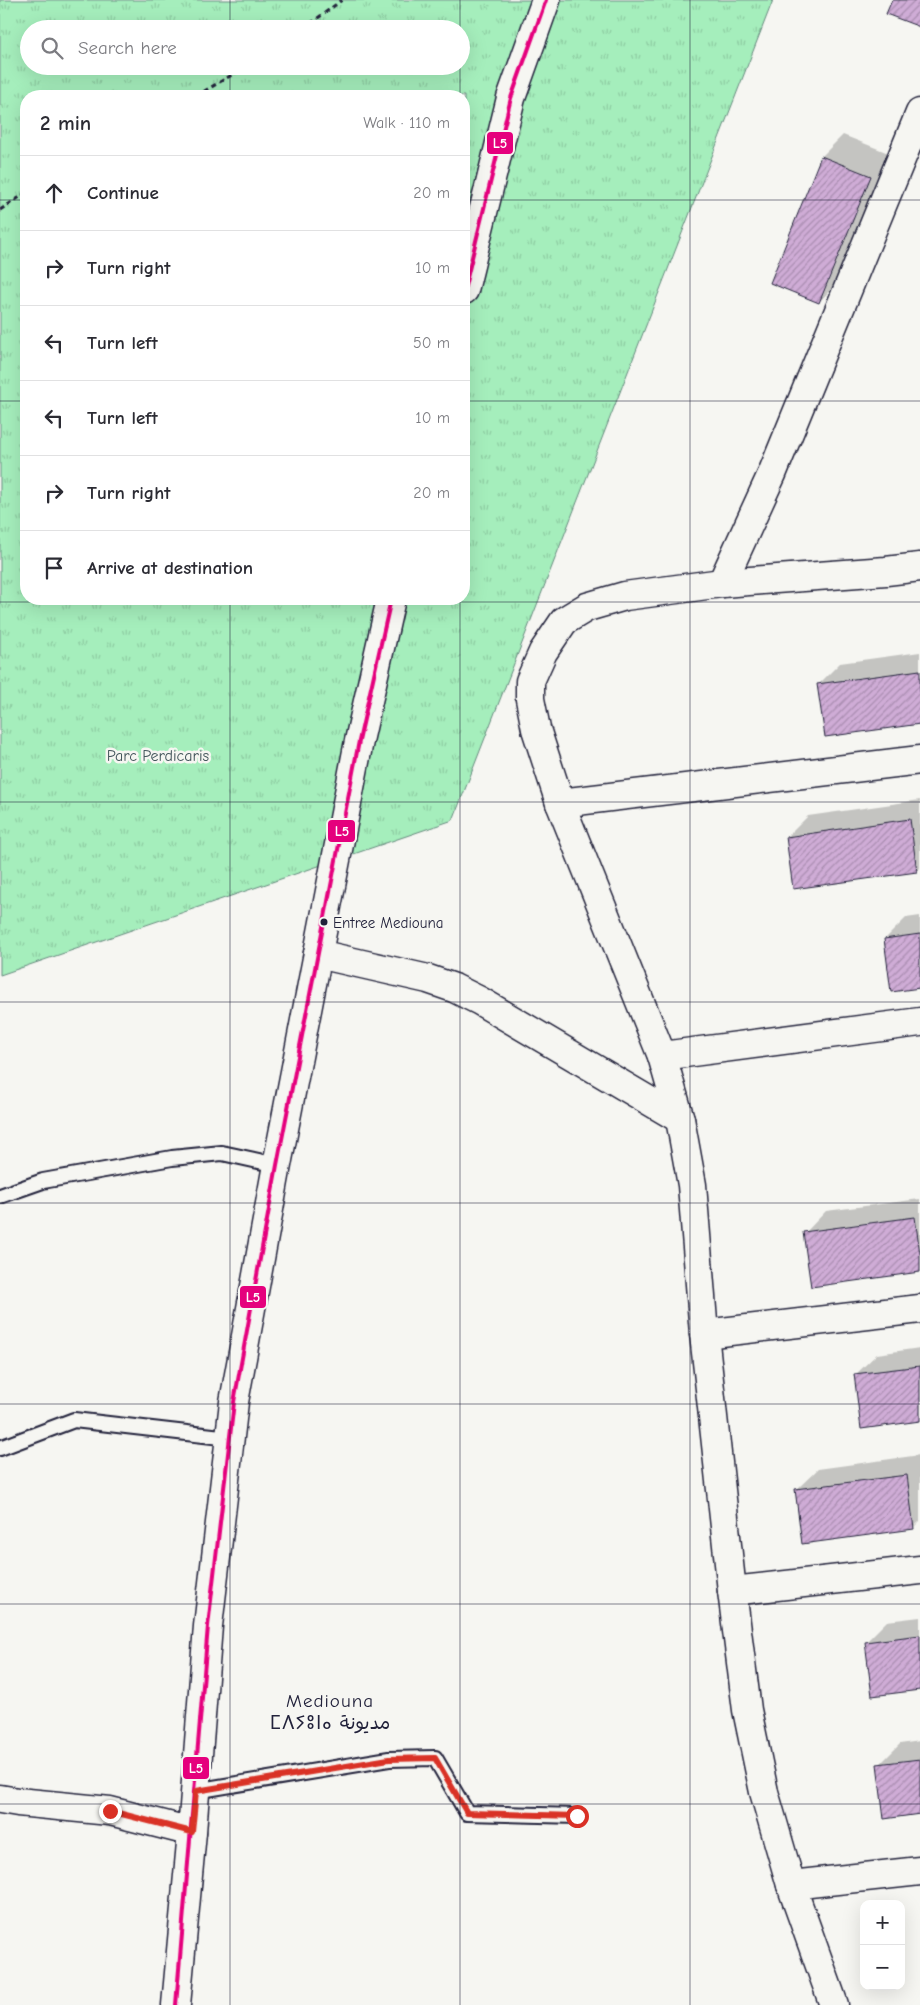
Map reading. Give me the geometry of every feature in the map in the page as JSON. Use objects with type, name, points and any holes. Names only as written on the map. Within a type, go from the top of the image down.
[{"type":"street","points":[[470,265],[511,98],[546,0]]},
{"type":"street","points":[[722,583],[772,474],[920,114]]},
{"type":"street","points":[[834,2005],[791,1885],[764,1792],[747,1710],[704,1334],[692,1185],[680,1119],[662,1056],[560,803],[536,729],[530,699],[530,681],[542,652],[552,636],[564,621],[587,607],[625,596],[722,583],[920,567]]},
{"type":"street","points":[[176,2005],[196,1791],[208,1626],[234,1402],[277,1165],[359,742],[390,605]]},
{"type":"street","points":[[560,803],[920,760]]},
{"type":"street","points":[[318,954],[428,979],[454,988],[480,1001],[680,1119]]},
{"type":"street","points":[[662,1056],[920,1022]]},
{"type":"street","points":[[704,1334],[920,1309]]},
{"type":"street","points":[[732,1591],[920,1570]]},
{"type":"street","points":[[0,1799],[110,1811],[192,1832]]},
{"type":"street","points":[[791,1885],[920,1871]]},
{"type":"lane","points":[[0,1196],[43,1181],[172,1158],[222,1153],[277,1165]]},
{"type":"lane","points":[[0,1448],[74,1420],[230,1438]]},
{"type":"lane","points":[[196,1791],[389,1759],[435,1758],[467,1813],[577,1816]]},
{"type":"path","points":[[315,20],[342,0]]},
{"type":"path","points":[[206,90],[232,75]]},
{"type":"path","points":[[0,210],[20,197]]},
{"type":"green space","name":"Parc Perdicaris","points":[[0,0],[773,0],[453,820],[0,975]]},
{"type":"building","points":[[892,0],[920,0],[920,27],[886,14]]},
{"type":"building","points":[[821,156],[871,176],[819,303],[770,283]]},
{"type":"building","points":[[920,670],[920,724],[825,737],[817,684]]},
{"type":"building","points":[[910,819],[917,872],[793,889],[786,837]]},
{"type":"building","points":[[920,934],[920,988],[891,992],[884,939]]},
{"type":"building","points":[[915,1217],[920,1254],[920,1272],[811,1287],[803,1232]]},
{"type":"building","points":[[920,1366],[920,1421],[861,1429],[854,1374]]},
{"type":"building","points":[[907,1475],[914,1529],[802,1544],[795,1489]]},
{"type":"building","points":[[920,1635],[920,1690],[872,1696],[865,1642]]},
{"type":"building","points":[[920,1759],[920,1814],[884,1819],[877,1764]]},
{"type":"transit line","name":"L5","points":[[470,265],[511,98],[546,0]]},
{"type":"transit line","name":"L5","points":[[176,2005],[208,1626],[234,1402],[277,1165],[359,741],[390,605]]},
{"type":"place","name":"Entree Mediouna","points":[[324,922]]},
{"type":"district","name":"Mediouna ⵎⴷⵢⵓⵏⴰ مديونة","points":[[330,1711]]},
{"type":"route","points":[[110,1811],[192,1832],[196,1791],[389,1759],[435,1758],[467,1813],[577,1816]]}]
